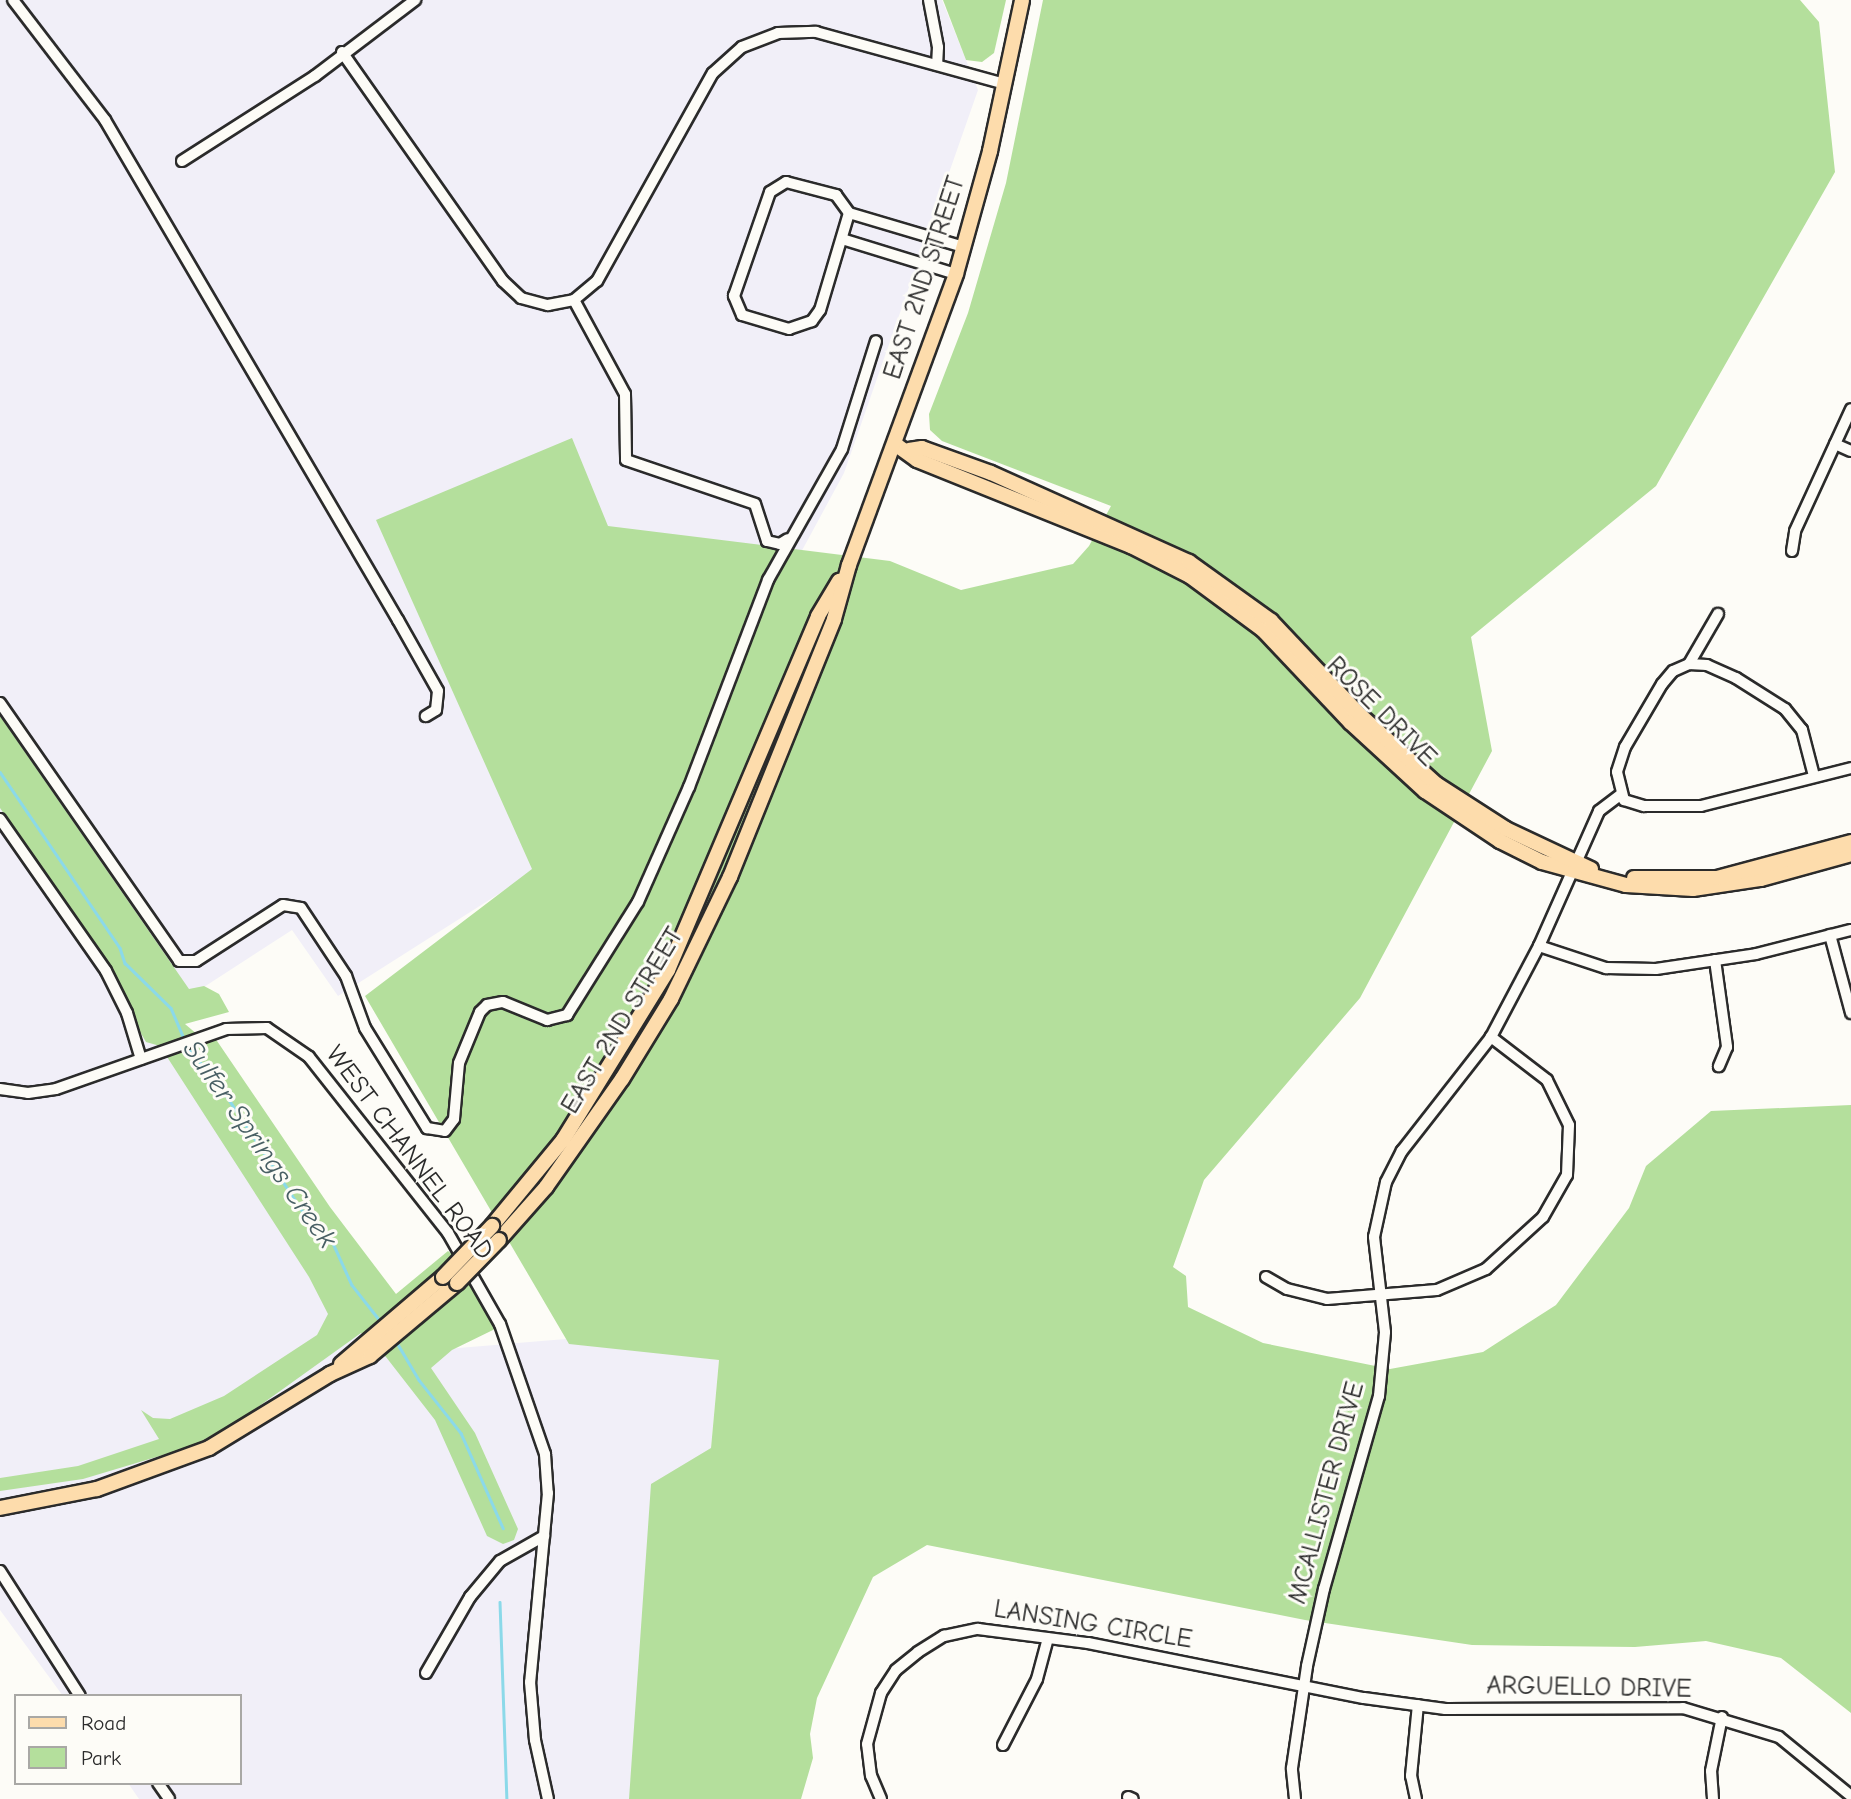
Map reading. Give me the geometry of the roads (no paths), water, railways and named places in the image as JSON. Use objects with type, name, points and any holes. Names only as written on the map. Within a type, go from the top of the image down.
[{"type":"main road","name":"EAST 2ND STREET","points":[[366,1351],[404,1310],[450,1280],[499,1240],[547,1186],[596,1119],[692,960],[834,619],[849,565],[956,274],[1005,84],[1022,0]]},
{"type":"main road","name":"ROSE DRIVE","points":[[895,444],[909,450],[917,460],[1131,546],[1190,576],[1263,630],[1350,722],[1425,791],[1500,841],[1571,868],[1638,887],[1712,888],[1851,854]]},
{"type":"main road","name":"EAST 2ND STREET","points":[[0,1508],[97,1489],[184,1459],[420,1318],[563,1140],[668,970],[818,616],[849,565]]},
{"type":"main road","name":"ROSE DRIVE","points":[[1571,868],[1648,879],[1717,878],[1851,842]]},
{"type":"street","points":[[13,0],[105,120],[398,620],[438,691],[436,710],[426,716]]},
{"type":"street","points":[[182,161],[315,76],[342,52],[415,0]]},
{"type":"street","points":[[929,0],[938,47],[937,65]]},
{"type":"street","points":[[342,52],[512,291],[535,303],[574,300],[597,281],[713,73],[742,47],[778,33],[816,32],[1005,84]]},
{"type":"street","points":[[849,213],[812,321],[802,327],[775,327],[742,315],[735,306],[737,282],[766,201],[777,186],[796,183],[836,195],[849,213],[964,247]]},
{"type":"street","points":[[842,239],[956,274]]},
{"type":"street","points":[[574,300],[625,394],[626,460],[755,504],[767,541],[780,544],[788,539]]},
{"type":"street","points":[[0,703],[173,955],[187,963],[196,961],[283,905],[301,908],[346,976],[365,1028],[427,1128],[445,1132],[454,1119],[459,1062],[480,1012],[487,1005],[503,1002],[547,1020],[567,1015],[638,902],[788,539],[842,449],[876,341]]},
{"type":"street","points":[[1792,551],[1796,531],[1851,409]]},
{"type":"street","points":[[1835,444],[1851,452]]},
{"type":"street","points":[[1689,664],[1718,614]]},
{"type":"street","points":[[1814,776],[1801,730],[1784,709],[1736,678],[1707,665],[1689,664],[1673,671],[1662,684],[1625,747],[1617,772],[1620,794],[1644,806],[1701,806],[1851,768]]},
{"type":"street","name":"MCALLISTER DRIVE","points":[[1295,1799],[1292,1768],[1304,1685],[1324,1589],[1376,1418],[1384,1357],[1374,1237],[1386,1182],[1402,1151],[1491,1037],[1539,946],[1571,868],[1599,811],[1620,794]]},
{"type":"street","points":[[0,818],[115,987],[141,1059]]},
{"type":"street","points":[[1539,946],[1590,964],[1619,969],[1715,960],[1851,930]]},
{"type":"street","points":[[1830,935],[1851,1013]]},
{"type":"street","points":[[1715,960],[1727,1047],[1719,1066]]},
{"type":"street","name":"WEST CHANNEL ROAD","points":[[0,1089],[28,1093],[56,1089],[206,1035],[257,1026],[294,1043],[448,1233],[500,1324],[536,1421],[548,1475],[530,1682],[535,1740],[548,1799]]},
{"type":"street","points":[[1266,1276],[1309,1296],[1381,1297],[1437,1290],[1486,1269],[1543,1217],[1558,1196],[1570,1155],[1562,1105],[1535,1068],[1491,1037]]},
{"type":"street","points":[[426,1673],[463,1608],[500,1561],[544,1536]]},
{"type":"street","points":[[0,1571],[79,1694]]},
{"type":"street","name":"LANSING CIRCLE","points":[[881,1799],[871,1776],[867,1744],[881,1693],[896,1671],[944,1636],[1003,1629],[1304,1685]]},
{"type":"street","points":[[1003,1745],[1037,1679],[1048,1639]]},
{"type":"street","name":"ARGUELLO DRIVE","points":[[1304,1685],[1445,1709],[1684,1708],[1722,1717],[1779,1737],[1851,1796]]},
{"type":"street","points":[[1416,1799],[1411,1776],[1418,1705]]},
{"type":"street","points":[[1713,1799],[1712,1760],[1722,1717]]},
{"type":"waterway","name":"Sulfer Springs Creek","points":[[0,772],[120,948],[125,963],[171,1008],[185,1041]]},
{"type":"waterway","name":"Sulfer Springs Creek","points":[[187,1047],[218,1083],[303,1212],[332,1241],[352,1285],[381,1322]]},
{"type":"waterway","name":"Sulfer Springs Creek","points":[[396,1341],[419,1380],[461,1433],[503,1528]]},
{"type":"waterway","name":"Sulfer Springs Creek","points":[[500,1602],[507,1799]]}]
